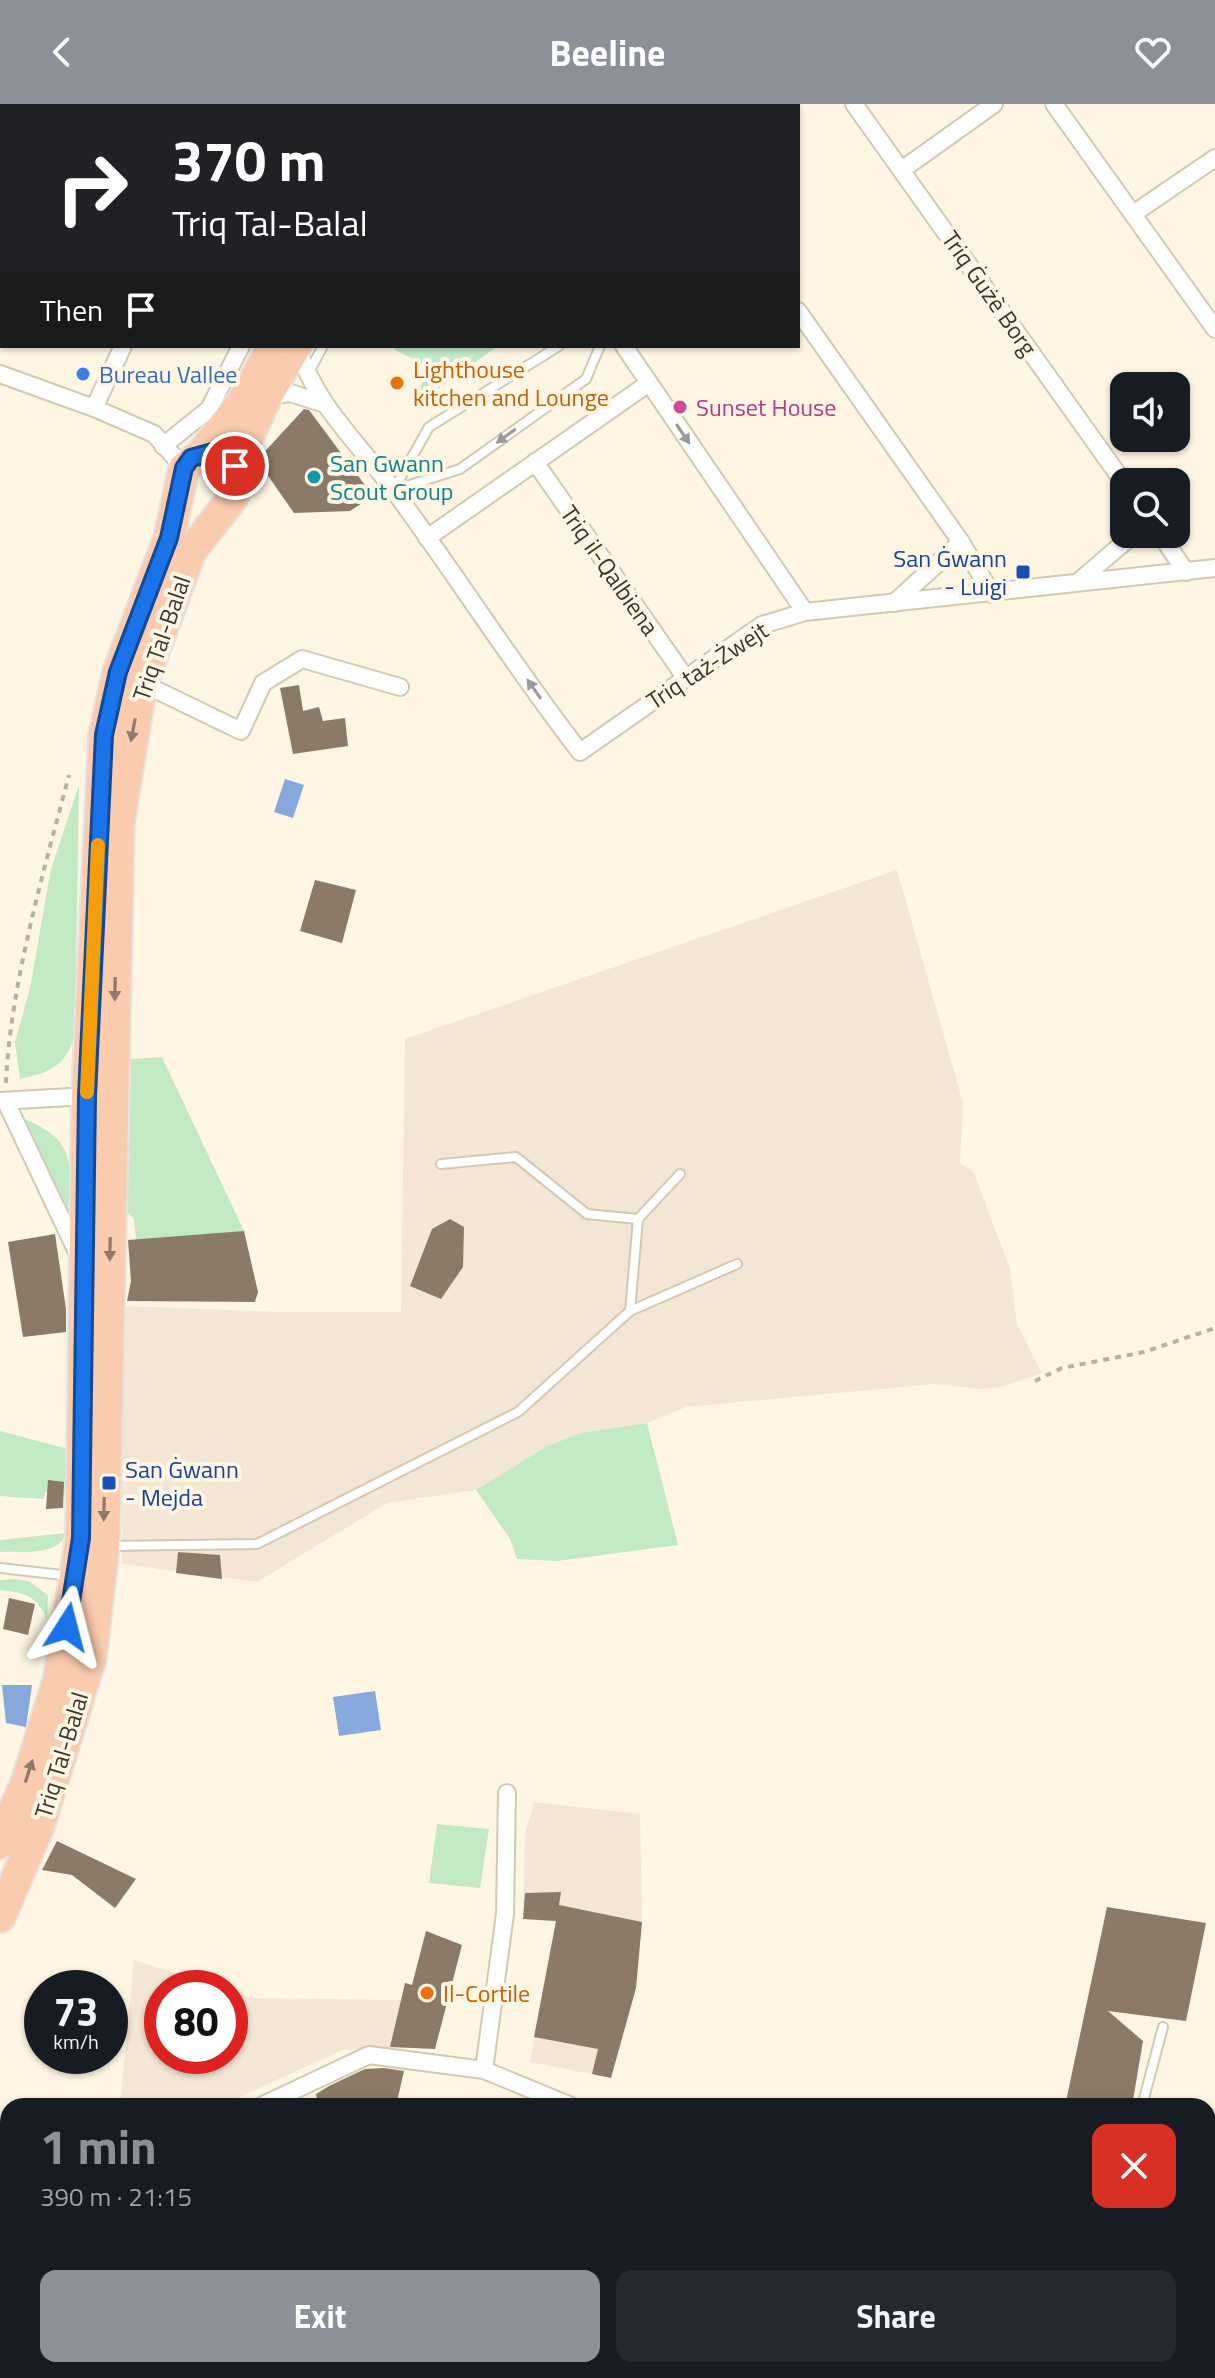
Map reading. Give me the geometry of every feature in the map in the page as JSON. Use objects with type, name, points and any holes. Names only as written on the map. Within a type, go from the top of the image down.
[{"type":"highway","name":"Triq Tal-Balal","points":[[0,1843],[27,1780],[59,1678],[81,1538],[87,1096],[104,735],[118,672],[196,462],[243,401],[272,348]]},
{"type":"highway","name":"Triq Tal-Balal","points":[[0,1917],[39,1826],[91,1658],[104,1546],[119,822],[142,683],[191,551],[238,484],[235,466],[267,396],[295,348]]},
{"type":"highway","points":[[225,505],[205,509],[196,506],[196,462],[223,455],[235,466]]},
{"type":"street","name":"Triq Ġużè Borg","points":[[854,104],[1113,468]]},
{"type":"street","points":[[903,169],[994,104]]},
{"type":"street","points":[[1054,104],[1215,329]]},
{"type":"street","points":[[1133,214],[1215,158]]},
{"type":"street","points":[[800,314],[961,542],[992,594]]},
{"type":"street","points":[[94,408],[122,348]]},
{"type":"street","points":[[163,446],[209,409],[240,348]]},
{"type":"street","points":[[297,348],[307,377],[322,403],[393,490],[427,538],[649,383]]},
{"type":"street","points":[[625,348],[805,612]]},
{"type":"street","points":[[0,374],[94,408],[154,434],[163,446],[196,462]]},
{"type":"street","points":[[267,396],[290,393],[322,403]]},
{"type":"street","name":"Triq Tal-Balal","points":[[196,462],[209,409]]},
{"type":"street","name":"Triq il-Qalbiena","points":[[535,462],[685,677]]},
{"type":"street","name":"Triq taż-Żwejt","points":[[427,538],[580,752],[762,625],[805,612],[992,594],[1078,582],[1186,572],[1211,574]]},
{"type":"street","points":[[894,603],[961,542]]},
{"type":"street","points":[[1078,582],[1118,548]]},
{"type":"street","points":[[1170,548],[1186,572]]},
{"type":"street","points":[[142,683],[241,731],[263,683],[302,659],[400,687]]},
{"type":"street","points":[[86,1270],[3,1102],[87,1096]]},
{"type":"street","points":[[484,2070],[505,1914],[507,1793]]},
{"type":"street","points":[[278,2098],[369,2055],[484,2070],[552,2098]]},
{"type":"lane","points":[[307,377],[322,348]]},
{"type":"lane","points":[[393,490],[429,427],[556,348]]},
{"type":"lane","points":[[393,490],[460,469],[586,379],[599,348]]},
{"type":"lane","points":[[441,1164],[516,1157],[587,1214],[638,1219]]},
{"type":"lane","points":[[630,1311],[638,1219],[680,1174]]},
{"type":"lane","points":[[104,1546],[257,1544],[518,1412],[630,1311],[737,1264]]},
{"type":"lane","points":[[0,1568],[75,1577]]},
{"type":"lane","points":[[1144,2098],[1163,2027]]},
{"type":"path","points":[[3,1102],[8,1050],[42,876],[69,775]]},
{"type":"path","points":[[1035,1381],[1062,1368],[1144,1352],[1215,1328]]},
{"type":"shaded area","points":[[897,870],[963,1103],[960,1163],[974,1173],[1010,1269],[1017,1324],[1042,1373],[1001,1387],[979,1389],[935,1384],[686,1407],[647,1423],[581,1433],[547,1446],[476,1490],[387,1503],[257,1582],[122,1564],[122,1306],[280,1312],[401,1312],[405,1039]]},
{"type":"shaded area","points":[[534,1802],[640,1814],[642,1922],[636,1988],[611,2078],[530,2062],[556,1922],[523,1919],[525,1835]]},
{"type":"shaded area","points":[[134,1960],[165,1970],[144,1970],[144,2074],[248,2074],[248,1997],[402,2000],[390,2048],[342,2050],[237,2098],[121,2098],[123,2074],[128,2074],[128,2023]]},
{"type":"green space","points":[[495,348],[412,407],[429,367],[395,350]]},
{"type":"green space","points":[[79,785],[75,1036],[66,1055],[55,1066],[20,1079],[15,1042],[30,988],[51,869]]},
{"type":"green space","points":[[162,1057],[244,1231],[136,1240],[134,1219],[127,1212],[131,1059]]},
{"type":"green space","points":[[25,1119],[55,1137],[66,1153],[71,1188],[68,1220]]},
{"type":"green space","points":[[647,1423],[678,1545],[557,1561],[517,1559],[510,1539],[476,1490],[547,1446],[581,1433]]},
{"type":"green space","points":[[0,1431],[68,1449],[67,1494],[45,1492],[44,1499],[0,1496]]},
{"type":"green space","points":[[66,1533],[62,1541],[47,1549],[0,1552],[0,1540]]},
{"type":"green space","points":[[0,1580],[28,1581],[48,1595],[47,1618],[28,1596],[0,1590]]},
{"type":"green space","points":[[437,1824],[489,1829],[480,1888],[429,1883]]},
{"type":"water","points":[[285,779],[304,785],[293,818],[274,812]]},
{"type":"water","points":[[2,1685],[32,1685],[26,1727],[6,1723]]},
{"type":"water","points":[[375,1691],[381,1730],[339,1736],[333,1697]]},
{"type":"building","name":"San Gwann Scout Group","points":[[304,409],[309,410],[373,496],[350,511],[294,513],[257,460]]},
{"type":"building","points":[[299,685],[303,711],[319,707],[323,721],[345,718],[348,746],[293,754],[280,688]]},
{"type":"building","points":[[315,880],[356,890],[342,943],[300,931]]},
{"type":"building","points":[[450,1219],[464,1227],[463,1267],[441,1299],[410,1286],[432,1229]]},
{"type":"building","points":[[244,1231],[258,1292],[255,1302],[127,1301],[131,1281],[128,1240]]},
{"type":"building","points":[[55,1234],[66,1309],[66,1332],[23,1337],[8,1242]]},
{"type":"building","points":[[48,1480],[64,1482],[63,1508],[46,1509]]},
{"type":"building","points":[[178,1552],[220,1555],[222,1579],[176,1573]]},
{"type":"building","points":[[9,1598],[35,1604],[28,1635],[3,1629]]},
{"type":"building","points":[[57,1841],[136,1879],[115,1908],[72,1875],[42,1870]]},
{"type":"building","points":[[561,1892],[559,1905],[642,1922],[636,1988],[611,2078],[592,2074],[598,2049],[534,2037],[556,1921],[523,1919],[525,1893]]},
{"type":"building","points":[[1107,1907],[1206,1923],[1186,2021],[1108,2011],[1143,2041],[1133,2098],[1067,2098]]},
{"type":"building","name":"Il-Cortile","points":[[426,1931],[462,1945],[435,2049],[390,2047],[405,1983],[412,1985]]},
{"type":"building","points":[[365,2069],[404,2071],[398,2098],[317,2098],[316,2094],[329,2086]]},
{"type":"slow traffic","points":[[87,1092],[98,845]]},
{"type":"place","name":"Bureau Vallee","points":[[83,374]]},
{"type":"place","name":"Lighthouse kitchen and Lounge","points":[[397,383]]},
{"type":"place","name":"Sunset House","points":[[680,407]]},
{"type":"place","name":"San Gwann Scout Group","points":[[314,477]]},
{"type":"place","name":"San Ġwann - Luigi","points":[[1023,572]]},
{"type":"place","name":"San Ġwann - Mejda","points":[[109,1483]]},
{"type":"place","name":"Il-Cortile","points":[[427,1993]]},
{"type":"route","points":[[67,1627],[81,1538],[87,1096],[104,735],[118,672],[169,538],[182,489],[184,468],[191,458],[213,452],[223,455],[235,466]]}]
